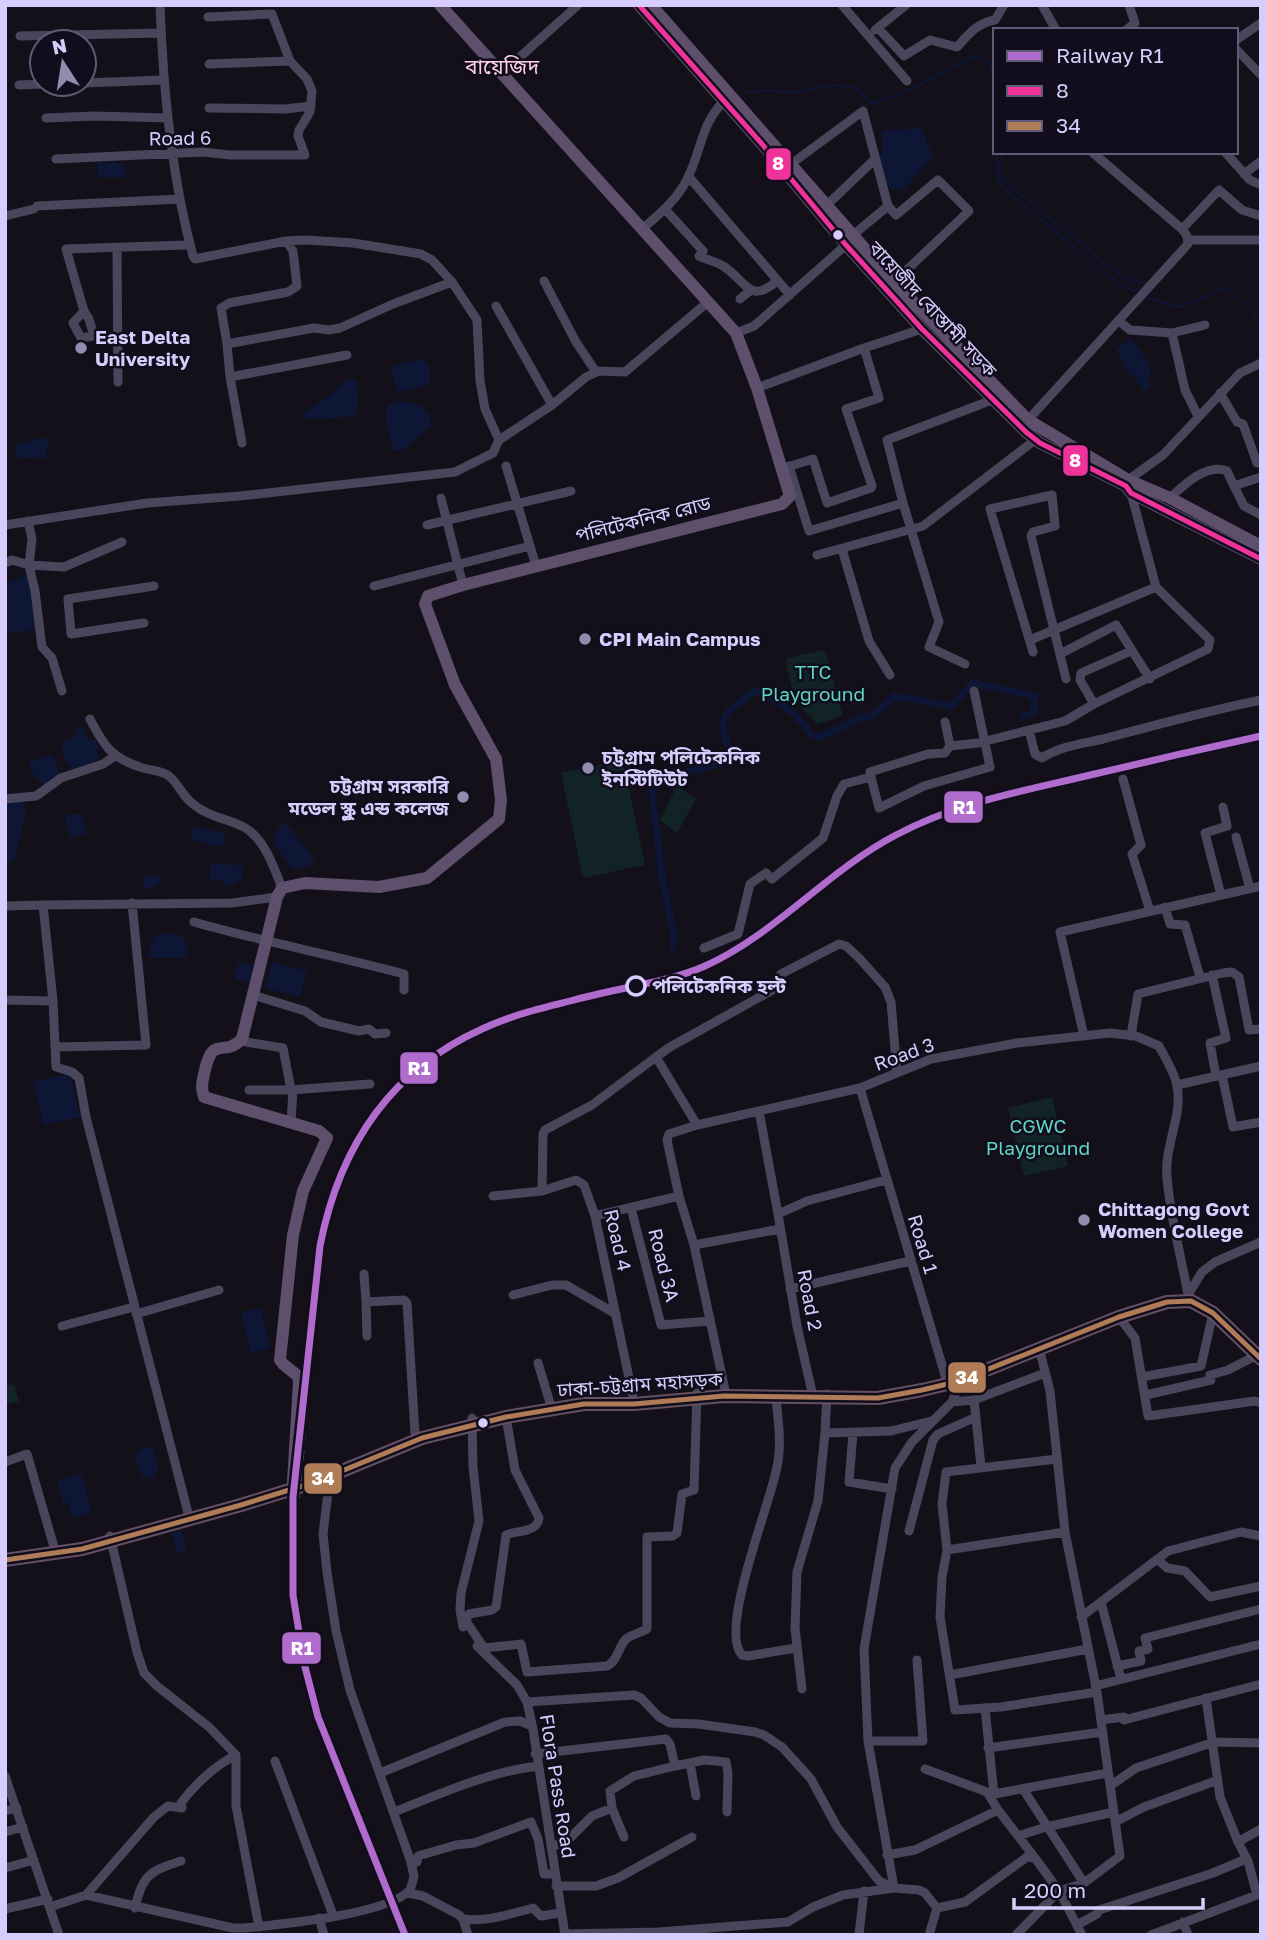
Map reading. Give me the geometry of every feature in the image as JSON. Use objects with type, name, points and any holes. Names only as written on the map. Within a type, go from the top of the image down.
[{"type":"highway","points":[[1188,1295],[1222,1313],[1259,1355]]},
{"type":"highway","name":"ঢাকা-চট্টগ্রাম মহাসড়ক","points":[[952,1380],[1116,1313],[1160,1298],[1188,1295]]},
{"type":"highway","name":"ঢাকা-চট্টগ্রাম মহাসড়ক","points":[[110,1538],[293,1482],[415,1433],[583,1398],[697,1395],[887,1397],[952,1380],[1119,1317],[1178,1300],[1191,1301],[1213,1313],[1259,1355]]},
{"type":"highway","name":"ঢাকা-চট্টগ্রাম মহাসড়ক","points":[[5,1560],[55,1551],[241,1506],[330,1476],[422,1438],[471,1422],[584,1404],[634,1404],[724,1390],[812,1392],[827,1395]]},
{"type":"highway","name":"ঢাকা-চট্টগ্রাম মহাসড়ক","points":[[5,1555],[55,1551]]},
{"type":"main road","name":"পলিটেকনিক রোড","points":[[280,892],[305,883],[379,887],[426,878],[499,819],[501,800],[496,759],[455,685],[425,604],[428,596],[782,504],[790,496],[785,467],[736,333],[440,5]]},
{"type":"main road","name":"বায়েজীদ বোস্তামী সড়ক","points":[[639,5],[850,240],[922,329],[1035,440],[1261,553]]},
{"type":"main road","name":"বায়েজীদ বোস্তামী সড়ক","points":[[651,5],[827,205],[850,240],[1028,420],[1131,486],[1170,498],[1261,553]]},
{"type":"main road","points":[[1131,486],[1144,490],[1261,553]]},
{"type":"main road","points":[[280,892],[242,1039],[208,1054],[201,1089],[204,1097],[319,1131],[327,1138],[303,1191],[293,1235],[280,1360],[299,1376],[293,1482]]},
{"type":"street","points":[[160,5],[163,80],[173,155],[189,242],[195,259],[306,240],[342,242],[421,254],[432,260],[453,282],[477,320],[480,381],[485,409],[499,440]]},
{"type":"street","points":[[502,73],[578,5]]},
{"type":"street","points":[[842,5],[907,81]]},
{"type":"street","points":[[868,36],[905,5]]},
{"type":"street","points":[[878,28],[904,57],[930,40],[957,47],[983,22],[995,20],[1004,5]]},
{"type":"street","points":[[1042,5],[1055,28]]},
{"type":"street","points":[[1129,5],[1135,23],[1129,28]]},
{"type":"street","points":[[208,17],[271,9],[290,61],[310,84],[311,106],[285,109],[209,108]]},
{"type":"street","points":[[1238,39],[1261,23]]},
{"type":"street","points":[[20,36],[161,33]]},
{"type":"street","points":[[1238,51],[1261,75]]},
{"type":"street","points":[[209,64],[290,61]]},
{"type":"street","points":[[98,82],[163,80]]},
{"type":"street","points":[[19,85],[28,85]]},
{"type":"street","points":[[642,229],[665,209],[689,177],[711,114],[724,101]]},
{"type":"street","name":"Road 6","points":[[56,159],[203,152],[230,155],[305,155],[298,136],[311,106]]},
{"type":"street","points":[[791,164],[863,111],[888,206],[896,215],[938,180],[969,212],[894,282]]},
{"type":"street","points":[[46,118],[168,118]]},
{"type":"street","points":[[1028,420],[1187,248],[1188,240],[1182,229],[1094,154]]},
{"type":"street","points":[[1227,154],[1250,180],[1261,185]]},
{"type":"street","points":[[827,205],[875,159]]},
{"type":"street","points":[[1244,174],[1261,161]]},
{"type":"street","points":[[689,177],[790,295]]},
{"type":"street","points":[[1182,229],[1219,190],[1242,210],[1261,216]]},
{"type":"street","points":[[5,216],[35,207],[180,199]]},
{"type":"street","points":[[736,333],[754,326],[888,206]]},
{"type":"street","points":[[665,209],[703,251],[699,256],[718,263],[751,290],[766,290],[777,281]]},
{"type":"street","points":[[1188,240],[1261,240]]},
{"type":"street","points":[[84,311],[66,249],[117,249],[186,245],[189,242]]},
{"type":"street","points":[[243,443],[229,377],[228,344],[221,309],[223,305],[288,292],[297,286],[293,251],[286,242]]},
{"type":"street","points":[[117,249],[118,382]]},
{"type":"street","points":[[544,281],[576,342],[596,372]]},
{"type":"street","points":[[228,344],[314,328],[340,328],[393,304],[453,282]]},
{"type":"street","points":[[740,299],[751,290]]},
{"type":"street","points":[[5,525],[147,503],[240,496],[455,472],[493,453],[499,440],[552,405],[586,377],[596,372],[625,373],[708,302]]},
{"type":"street","points":[[496,306],[552,405]]},
{"type":"street","points":[[1119,321],[1130,330],[1172,333],[1205,325]]},
{"type":"street","points":[[757,388],[922,329]]},
{"type":"street","points":[[1172,333],[1185,390],[1199,416]]},
{"type":"street","points":[[864,348],[879,398],[846,410],[872,487],[827,503],[813,459],[785,467],[808,531],[903,503]]},
{"type":"street","points":[[229,377],[347,355]]},
{"type":"street","points":[[974,691],[985,741],[990,767],[924,786],[879,808],[870,772],[928,754],[945,753],[950,746],[985,741],[1065,721],[1208,649],[1210,640],[1156,587],[1131,486],[1240,373],[1261,363]]},
{"type":"street","points":[[1220,393],[1237,422],[1243,424],[1260,469],[1234,486]]},
{"type":"street","points":[[965,664],[929,647],[939,622],[887,442],[888,438],[992,400]]},
{"type":"street","points":[[817,555],[923,526],[1035,440]]},
{"type":"street","points":[[506,466],[536,566]]},
{"type":"street","points":[[1170,498],[1198,476],[1220,468],[1227,471],[1244,506],[1261,515]]},
{"type":"street","points":[[427,525],[571,491]]},
{"type":"street","points":[[1033,652],[990,511],[992,508],[1052,495],[1055,526],[1033,532],[1031,536],[1066,679]]},
{"type":"street","points":[[441,498],[463,585]]},
{"type":"street","points":[[28,521],[32,539],[29,565],[42,647],[52,658],[62,691]]},
{"type":"street","points":[[5,563],[12,560],[29,565],[64,567],[122,542]]},
{"type":"street","points":[[374,586],[530,546]]},
{"type":"street","points":[[842,549],[869,641],[890,675]]},
{"type":"street","points":[[144,623],[71,634],[68,599],[154,586]]},
{"type":"street","points":[[1030,640],[1156,587]]},
{"type":"street","points":[[1060,654],[1116,625],[1150,679]]},
{"type":"street","points":[[1094,705],[1080,680],[1080,673],[1131,651]]},
{"type":"street","points":[[1029,730],[1035,754],[1042,758],[1055,749],[1196,713],[1261,700]]},
{"type":"street","points":[[5,906],[232,903],[280,892],[272,861],[251,831],[240,824],[217,818],[192,804],[167,774],[130,764],[115,756],[101,740],[90,719]]},
{"type":"street","points":[[945,722],[950,746]]},
{"type":"street","points":[[5,799],[36,796],[61,778],[103,764],[115,756]]},
{"type":"street","points":[[704,948],[738,934],[750,884],[766,873],[772,879],[823,838],[837,796],[844,784],[871,776]]},
{"type":"street","points":[[1123,779],[1141,845],[1132,854],[1150,911]]},
{"type":"street","points":[[1221,895],[1205,833],[1227,826],[1223,807]]},
{"type":"street","points":[[1236,837],[1250,889]]},
{"type":"street","points":[[1084,1036],[1060,932],[1261,886]]},
{"type":"street","points":[[55,1047],[145,1045],[132,903]]},
{"type":"street","points":[[43,905],[57,1067],[72,1072],[79,1078],[86,1117],[188,1513]]},
{"type":"street","points":[[1165,907],[1170,924],[1185,925],[1200,977]]},
{"type":"street","points":[[194,922],[266,942],[404,974],[404,990]]},
{"type":"street","points":[[542,1191],[545,1130],[585,1110],[670,1047],[776,988],[781,974],[839,944],[846,946],[859,958],[886,988],[891,1002],[897,1073]]},
{"type":"street","points":[[1131,1036],[1138,994],[1200,977],[1231,972],[1239,977],[1249,1030],[1261,1029]]},
{"type":"street","points":[[1212,975],[1226,1037],[1210,1043],[1233,1127],[1261,1122]]},
{"type":"street","points":[[253,995],[305,1011],[321,1022],[359,1031],[369,1029],[375,1034],[386,1033]]},
{"type":"street","points":[[5,1000],[53,1001]]},
{"type":"street","name":"Road 3","points":[[724,1390],[694,1245],[679,1196],[667,1140],[669,1134],[697,1125],[860,1088],[931,1059],[1017,1043],[1110,1033],[1131,1036],[1159,1046],[1177,1085],[1177,1107],[1167,1152],[1166,1175],[1174,1231],[1188,1295]]},
{"type":"street","points":[[242,1039],[283,1048],[292,1090],[291,1124]]},
{"type":"street","points":[[656,1057],[697,1125]]},
{"type":"street","points":[[1177,1085],[1261,1066]]},
{"type":"street","points":[[250,1090],[370,1084]]},
{"type":"street","name":"Road 1","points":[[860,1088],[910,1261],[952,1380]]},
{"type":"street","name":"Road 2","points":[[759,1111],[790,1289],[812,1392]]},
{"type":"street","name":"Road 4","points":[[493,1196],[542,1191],[576,1180],[581,1181],[596,1216],[633,1397]]},
{"type":"street","points":[[778,1214],[807,1201],[886,1180]]},
{"type":"street","points":[[596,1216],[679,1196]]},
{"type":"street","name":"Road 3A","points":[[631,1208],[661,1325],[710,1321]]},
{"type":"street","points":[[694,1245],[780,1229]]},
{"type":"street","points":[[1188,1295],[1202,1272],[1214,1262],[1261,1242]]},
{"type":"street","points":[[790,1289],[910,1261]]},
{"type":"street","points":[[363,1275],[367,1336]]},
{"type":"street","points":[[513,1295],[559,1284],[566,1285],[617,1314]]},
{"type":"street","points":[[62,1326],[219,1290]]},
{"type":"street","points":[[366,1302],[404,1300],[407,1303],[415,1433]]},
{"type":"street","points":[[1142,1377],[1201,1366],[1213,1313]]},
{"type":"street","points":[[1119,1317],[1135,1338],[1148,1416],[1255,1401],[1261,1403]]},
{"type":"street","points":[[1016,1935],[1059,1891],[1083,1883],[1120,1856],[1096,1689],[1065,1532],[1050,1391],[1039,1348]]},
{"type":"street","points":[[1146,1395],[1211,1380],[1210,1375],[1228,1370],[1259,1355]]},
{"type":"street","points":[[538,1363],[550,1404]]},
{"type":"street","points":[[951,1402],[974,1400],[1045,1373]]},
{"type":"street","points":[[894,1888],[868,1741],[864,1649],[895,1468],[912,1442],[951,1402],[957,1392],[952,1380]]},
{"type":"street","points":[[506,1417],[515,1470],[539,1518],[537,1525],[506,1535],[496,1606],[492,1610],[471,1613],[466,1621],[485,1648],[522,1644],[526,1671],[529,1673],[607,1666],[614,1662],[623,1642],[647,1629],[647,1537],[673,1536],[677,1533],[682,1494],[694,1490],[697,1395]]},
{"type":"street","points":[[802,1689],[795,1628],[797,1572],[818,1502],[827,1395]]},
{"type":"street","points":[[776,1397],[778,1466],[739,1604],[734,1633],[742,1655],[796,1648]]},
{"type":"street","points":[[974,1400],[981,1466]]},
{"type":"street","points":[[909,1531],[933,1440],[938,1434],[976,1417]]},
{"type":"street","points":[[825,1433],[891,1431],[932,1420]]},
{"type":"street","name":"Flora Pass Road","points":[[471,1422],[479,1521],[461,1593],[462,1625],[470,1640],[517,1685],[527,1702],[533,1726],[564,1935]]},
{"type":"street","points":[[853,1433],[849,1482],[892,1489]]},
{"type":"street","points":[[5,1462],[27,1454],[55,1551]]},
{"type":"street","points":[[1057,1459],[946,1472],[942,1504],[947,1550],[942,1577],[940,1616],[955,1710],[985,1708],[1096,1689],[1121,1679],[1261,1644]]},
{"type":"street","points":[[5,1909],[86,1895],[233,1928],[259,1927],[365,1910],[408,1893],[412,1888],[414,1877],[411,1864],[351,1690],[336,1631],[323,1534],[330,1476]]},
{"type":"street","points":[[947,1550],[1065,1532]]},
{"type":"street","points":[[1081,1617],[1171,1550],[1241,1532],[1261,1536]]},
{"type":"street","points":[[110,1538],[144,1673],[209,1727],[236,1755],[236,1805],[259,1927]]},
{"type":"street","points":[[1157,1559],[1167,1568],[1185,1571],[1210,1597],[1261,1586]]},
{"type":"street","points":[[1101,1602],[1121,1679]]},
{"type":"street","points":[[1117,1666],[1141,1661],[1139,1651],[1147,1649],[1145,1638],[1261,1609]]},
{"type":"street","points":[[950,1675],[1088,1649]]},
{"type":"street","points":[[868,1741],[923,1741],[917,1660]]},
{"type":"street","points":[[1101,1720],[1124,1717],[1124,1720],[1261,1684]]},
{"type":"street","points":[[527,1702],[634,1695],[670,1723],[699,1724],[764,1735],[782,1747],[799,1764],[811,1779],[837,1827],[879,1881],[894,1888]]},
{"type":"street","points":[[1151,1935],[1256,1895],[1246,1858],[1220,1797],[1206,1698]]},
{"type":"street","points":[[985,1708],[990,1793],[998,1810],[1059,1891],[1082,1935]]},
{"type":"street","points":[[380,1773],[505,1722],[520,1721],[533,1726]]},
{"type":"street","points":[[988,1748],[1102,1732]]},
{"type":"street","points":[[536,1754],[666,1739],[670,1744],[675,1766]]},
{"type":"street","points":[[1110,1786],[1136,1768],[1214,1742],[1261,1743]]},
{"type":"street","points":[[86,1895],[153,1817],[168,1806],[182,1808],[181,1803],[191,1792],[223,1762],[236,1755]]},
{"type":"street","points":[[624,1837],[612,1808],[610,1791],[634,1776],[675,1766],[720,1760],[726,1762],[727,1812]]},
{"type":"street","points":[[275,1761],[333,1915]]},
{"type":"street","points":[[690,1763],[696,1796]]},
{"type":"street","points":[[394,1812],[487,1777],[538,1766]]},
{"type":"street","points":[[925,1769],[990,1793],[1108,1773]]},
{"type":"street","points":[[5,1776],[59,1935]]},
{"type":"street","points":[[1018,1836],[1046,1827],[1115,1817],[1218,1780]]},
{"type":"street","points":[[1023,1789],[1083,1883]]},
{"type":"street","points":[[5,1811],[17,1808]]},
{"type":"street","points":[[551,1847],[567,1841],[592,1816],[612,1808]]},
{"type":"street","points":[[887,1856],[915,1850],[998,1810]]},
{"type":"street","points":[[411,1864],[417,1862],[418,1856],[429,1852],[474,1843],[531,1822],[538,1839],[544,1874],[554,1874]]},
{"type":"street","points":[[5,1832],[23,1827]]},
{"type":"street","points":[[1238,1842],[1261,1829]]},
{"type":"street","points":[[556,1886],[596,1886],[618,1878],[692,1837]]},
{"type":"street","points":[[937,1908],[965,1902],[988,1888],[1027,1857],[1035,1858]]},
{"type":"street","points":[[1077,1925],[1097,1914],[1099,1910],[1213,1873],[1246,1858]]},
{"type":"street","points":[[5,1868],[34,1860]]},
{"type":"street","points":[[135,1908],[140,1886],[151,1873],[181,1861]]},
{"type":"street","points":[[564,1935],[748,1930],[788,1922],[813,1907],[843,1895],[894,1888],[925,1893],[937,1908]]},
{"type":"street","points":[[859,1935],[864,1891]]},
{"type":"street","points":[[408,1893],[423,1896],[459,1915],[468,1935]]},
{"type":"street","points":[[463,1919],[495,1919],[533,1908],[541,1916],[560,1913]]},
{"type":"street","points":[[929,1935],[937,1908]]},
{"type":"street","points":[[318,1918],[324,1935]]},
{"type":"street","points":[[1183,1922],[1188,1935]]},
{"type":"green space","name":"TTC Playground","points":[[825,650],[843,716],[817,724],[795,701],[786,663],[787,658]]},
{"type":"green space","points":[[623,760],[645,865],[583,878],[561,773]]},
{"type":"green space","points":[[677,786],[696,799],[677,833],[660,820]]},
{"type":"green space","name":"CGWC Playground","points":[[1052,1097],[1068,1166],[1024,1176],[1008,1108]]},
{"type":"green space","points":[[14,1384],[19,1401],[5,1405],[5,1386]]},
{"type":"water","points":[[917,128],[922,130],[933,157],[904,189],[891,189],[877,163],[883,150],[882,131]]},
{"type":"water","points":[[98,162],[123,163],[126,175],[122,178],[99,177]]},
{"type":"water","points":[[1131,338],[1149,363],[1151,375],[1147,379],[1150,388],[1146,391],[1128,372],[1116,350]]},
{"type":"water","points":[[423,359],[429,367],[430,385],[398,392],[390,370],[395,365]]},
{"type":"water","points":[[352,378],[356,380],[356,414],[317,419],[304,419],[300,415],[333,393],[341,384]]},
{"type":"water","points":[[397,401],[409,402],[425,410],[432,425],[402,451],[392,450],[386,417],[388,404]]},
{"type":"water","points":[[43,437],[48,441],[46,456],[42,459],[19,458],[15,453],[16,445]]},
{"type":"water","points":[[29,573],[36,629],[5,634],[5,584]]},
{"type":"water","points":[[83,727],[86,737],[95,739],[100,749],[97,751],[100,759],[72,769],[64,758],[62,743],[75,737],[75,731]]},
{"type":"water","points":[[53,755],[60,775],[45,786],[33,774],[29,761]]},
{"type":"water","points":[[22,802],[26,811],[14,861],[5,865],[5,804]]},
{"type":"water","points":[[82,813],[86,834],[70,837],[65,820],[67,815]]},
{"type":"water","points":[[286,823],[315,860],[307,866],[291,868],[273,841],[278,827]]},
{"type":"water","points":[[194,826],[226,834],[223,847],[190,840]]},
{"type":"water","points":[[211,864],[243,865],[243,878],[233,885],[225,886],[220,880],[209,879]]},
{"type":"water","points":[[159,875],[162,878],[160,883],[148,890],[144,886],[143,877]]},
{"type":"water","points":[[171,933],[186,941],[188,948],[185,958],[151,958],[149,955],[154,938]]},
{"type":"water","points":[[272,962],[307,971],[300,997],[265,988]]},
{"type":"water","points":[[237,963],[252,965],[250,982],[235,980]]},
{"type":"water","points":[[70,1074],[80,1117],[43,1125],[33,1082]]},
{"type":"water","points":[[261,1308],[270,1348],[250,1353],[241,1312]]},
{"type":"water","points":[[145,1447],[154,1450],[158,1465],[155,1478],[143,1477],[137,1466],[135,1453]]},
{"type":"water","points":[[82,1474],[92,1513],[72,1518],[67,1502],[63,1503],[57,1480]]},
{"type":"water","points":[[182,1530],[187,1550],[177,1553],[171,1533]]},
{"type":"waterway","points":[[745,93],[768,90],[794,93],[832,85],[857,88],[872,104],[913,88],[974,56],[991,63],[993,84]]},
{"type":"waterway","points":[[997,154],[996,169],[1001,186],[1103,272],[1125,287],[1135,291],[1142,289]]},
{"type":"waterway","points":[[1002,154],[999,169],[1002,179],[1106,264],[1127,279],[1146,283]]},
{"type":"waterway","points":[[1148,298],[1180,307],[1225,288],[1240,299],[1253,314],[1259,326],[1261,349]]},
{"type":"waterway","points":[[673,947],[674,934],[662,878],[652,790],[677,776],[724,763],[731,754],[723,730],[725,716],[754,691],[778,702],[800,720],[810,734],[820,737],[866,716],[871,717],[895,696],[951,706],[973,683],[1035,696],[1033,714],[1023,716]]},
{"type":"railway","points":[[408,1935],[331,1743],[308,1664],[296,1587],[297,1513],[328,1223],[347,1168],[377,1118],[418,1075],[480,1035],[531,1016],[674,979],[708,967],[758,939],[849,869],[918,828],[1000,801],[1261,741]]},
{"type":"rail line","name":"R1","points":[[405,1935],[318,1717],[304,1663],[293,1595],[293,1497],[320,1246],[340,1177],[373,1117],[420,1067],[449,1046],[495,1023],[522,1014],[663,980],[705,966],[755,937],[871,850],[917,825],[1005,795],[1261,736]]},
{"type":"transit line","name":"8","points":[[639,5],[922,329],[1026,432],[1040,443],[1126,486],[1131,493],[1261,559]]},
{"type":"transit line","name":"34","points":[[5,1560],[82,1549],[241,1505],[315,1482],[422,1438],[506,1417],[584,1404],[634,1404],[724,1396],[878,1398],[922,1390],[956,1382],[1119,1317],[1167,1302],[1191,1301],[1213,1313],[1261,1359]]},
{"type":"place","name":"East Delta University","points":[[81,348]]},
{"type":"place","name":"CPI Main Campus","points":[[585,639]]},
{"type":"place","name":"চট্টগ্রাম পলিটেকনিক ইনস্টিটিউট","points":[[588,768]]},
{"type":"place","name":"চট্টগ্রাম সরকারি মডেল স্কুল এন্ড কলেজ","points":[[463,797]]},
{"type":"place","name":"পলিটেকনিক হল্ট","points":[[636,986]]},
{"type":"place","name":"Chittagong Govt Women College","points":[[1084,1220]]},
{"type":"district","name":"বায়েজিদ","points":[[502,67]]}]
